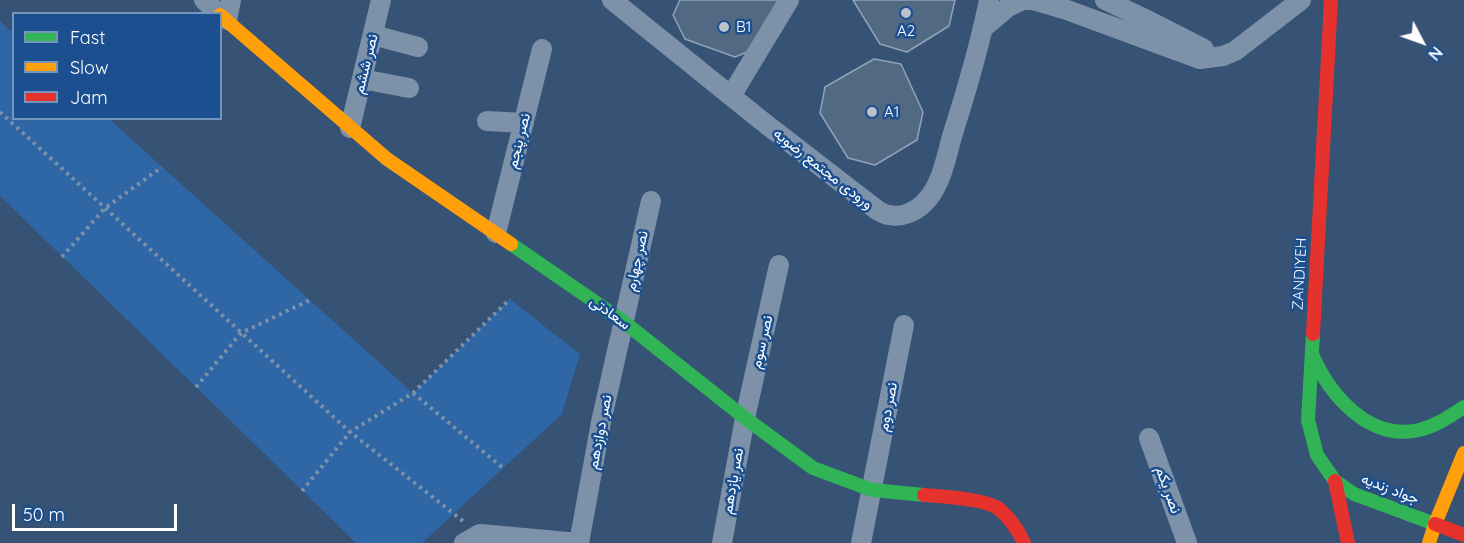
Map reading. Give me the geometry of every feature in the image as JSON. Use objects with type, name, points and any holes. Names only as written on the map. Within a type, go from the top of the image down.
[{"type":"main road","name":"ZANDIYEH","points":[[1331,0],[1308,420],[1317,455],[1335,481],[1348,543]]},
{"type":"main road","name":"سعادتی","points":[[222,16],[387,159],[624,322],[745,418],[813,468],[872,490],[961,498],[997,507],[1017,529],[1024,543]]},
{"type":"main road","points":[[1312,354],[1322,375],[1336,395],[1353,413],[1372,426],[1395,432],[1418,431],[1443,421],[1464,407]]},
{"type":"main road","points":[[1429,543],[1464,453]]},
{"type":"main road","name":"جواد زندیه","points":[[1335,481],[1354,494],[1464,535]]},
{"type":"street","name":"سعادتی","points":[[204,0],[218,12]]},
{"type":"street","points":[[222,16],[231,0]]},
{"type":"street","name":"نصر ششم","points":[[350,128],[381,0]]},
{"type":"street","name":"ورودی مجتمع رضویه","points":[[612,0],[877,210],[898,216],[921,207],[929,198],[941,174],[989,0]]},
{"type":"street","points":[[731,96],[789,0]]},
{"type":"street","points":[[983,28],[1008,7],[1023,0],[1032,0],[1067,10],[1200,59],[1224,56],[1235,51],[1301,0]]},
{"type":"street","points":[[1105,0],[1216,57]]},
{"type":"street","points":[[373,35],[418,47]]},
{"type":"street","name":"نصر پنجم","points":[[496,233],[542,49]]},
{"type":"street","points":[[362,79],[409,88]]},
{"type":"street","points":[[487,121],[524,123]]},
{"type":"street","name":"نصر چهارم","points":[[624,322],[651,201]]},
{"type":"street","name":"نصر سوم","points":[[745,418],[779,265]]},
{"type":"street","name":"نصر دوازدهم","points":[[579,543],[601,422],[624,322]]},
{"type":"street","name":"نصر دوم","points":[[861,543],[904,325]]},
{"type":"street","name":"نصر یازدهم","points":[[722,543],[745,418]]},
{"type":"street","name":"نصر یکم","points":[[1149,438],[1187,543]]},
{"type":"street","points":[[472,538],[579,543]]},
{"type":"path","points":[[0,112],[350,432],[472,538]]},
{"type":"path","points":[[62,257],[105,208],[162,167]]},
{"type":"path","points":[[302,491],[350,432],[413,393],[510,299]]},
{"type":"path","points":[[196,387],[241,333],[310,300]]},
{"type":"path","points":[[413,393],[503,468]]},
{"type":"shaded area","points":[[0,21],[12,32],[12,120],[110,120],[413,393],[510,299],[580,354],[562,414],[422,543],[356,543],[0,196]]},
{"type":"building","name":"B1","points":[[680,0],[778,0],[761,46],[735,57],[685,39],[673,15]]},
{"type":"building","name":"A2","points":[[853,0],[955,0],[949,26],[907,52],[880,44]]},
{"type":"building","name":"A1","points":[[874,59],[901,64],[923,112],[917,140],[875,165],[848,158],[820,113],[825,87]]},
{"type":"traffic: fast","points":[[511,244],[624,322],[745,418],[813,468],[872,490],[924,495]]},
{"type":"traffic: fast","points":[[1313,334],[1308,420],[1317,455],[1335,481],[1354,494],[1435,524]]},
{"type":"traffic: fast","points":[[1312,354],[1329,385],[1341,399],[1368,422],[1384,429],[1401,432],[1419,430],[1437,423],[1464,407]]},
{"type":"traffic: slow","points":[[222,17],[387,159],[511,244]]},
{"type":"traffic: slow","points":[[1429,543],[1464,453]]},
{"type":"traffic: jam","points":[[1313,334],[1331,0]]},
{"type":"traffic: jam","points":[[1335,481],[1348,543]]},
{"type":"traffic: jam","points":[[924,495],[963,499],[993,506],[1010,520],[1024,543]]},
{"type":"traffic: jam","points":[[1435,524],[1464,535]]},
{"type":"place","name":"A2","points":[[906,13]]},
{"type":"place","name":"B1","points":[[724,27]]},
{"type":"place","name":"A1","points":[[872,112]]}]
